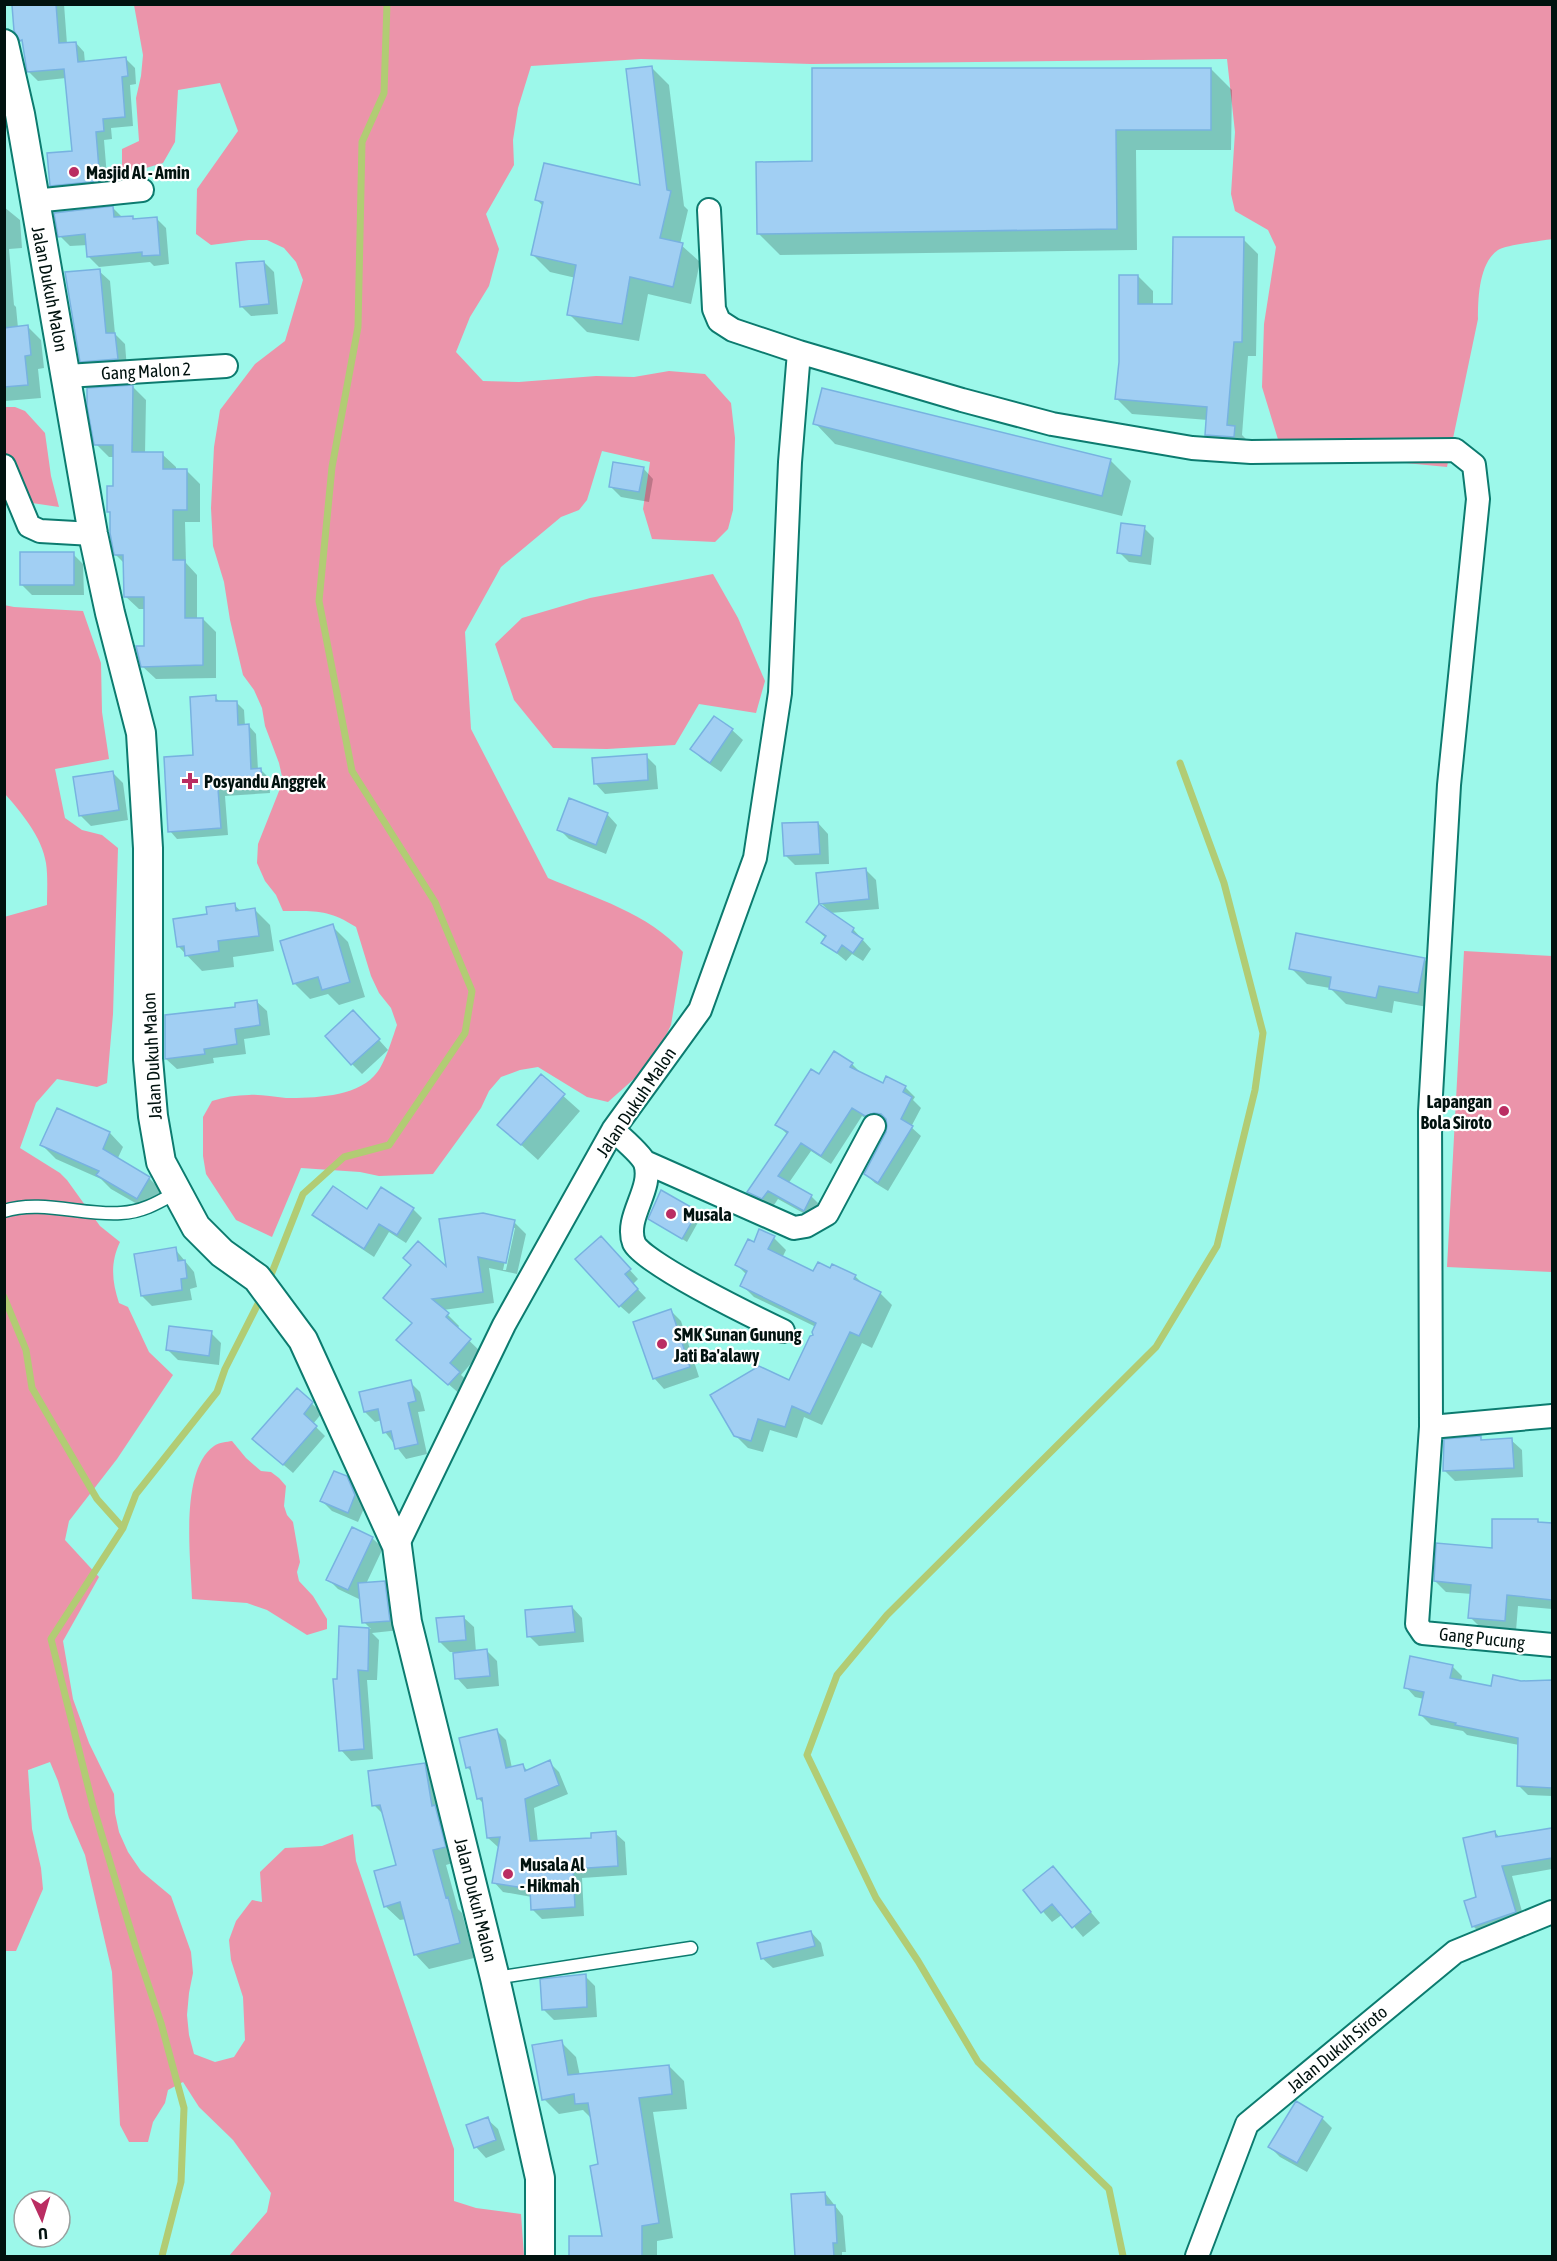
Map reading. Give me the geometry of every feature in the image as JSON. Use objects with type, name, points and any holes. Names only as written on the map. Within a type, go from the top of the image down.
[{"type":"street","name":"Jalan Dukuh Malon","points":[[4,44],[20,114],[93,534],[110,613],[141,733],[148,848],[148,1059],[153,1116],[161,1162],[196,1227],[222,1253],[264,1286],[303,1340],[397,1546],[407,1622],[495,1978],[540,2178],[540,2256]]},
{"type":"street","points":[[34,201],[142,189]]},
{"type":"street","points":[[709,210],[714,309],[719,321],[733,330],[799,352],[1052,424],[1192,448],[1251,452],[1455,450],[1474,465],[1478,499],[1449,785],[1430,1112],[1431,1427],[1552,1416]]},
{"type":"street","name":"Jalan Dukuh Malon","points":[[397,1546],[504,1325],[613,1130],[700,1010],[755,858],[780,693],[790,462],[799,352]]},
{"type":"street","name":"Gang Malon 2","points":[[67,376],[226,366]]},
{"type":"street","points":[[4,466],[29,526],[40,531],[93,534]]},
{"type":"street","points":[[613,1130],[645,1162],[771,1220],[794,1228],[806,1226],[827,1214],[874,1126]]},
{"type":"street","points":[[645,1162],[646,1177],[631,1232],[638,1250],[714,1297],[783,1331]]},
{"type":"street","name":"Gang Pucung","points":[[1431,1427],[1417,1624],[1423,1632],[1552,1645]]},
{"type":"street","name":"Jalan Dukuh Siroto","points":[[1197,2256],[1247,2124],[1455,1952],[1552,1912]]},
{"type":"lane","points":[[4,1211],[27,1208],[121,1213],[150,1208],[177,1192]]},
{"type":"lane","points":[[495,1978],[691,1948]]},
{"type":"shaded area","points":[[134,5],[1552,5],[1552,239],[1502,248],[1487,263],[1481,282],[1478,319],[1447,467],[1343,457],[1280,446],[1262,387],[1264,324],[1276,247],[1268,230],[1235,211],[1231,194],[1235,132],[1227,59],[811,64],[641,59],[531,66],[518,108],[513,140],[514,165],[486,214],[499,249],[489,286],[470,317],[456,352],[483,381],[519,382],[596,376],[634,377],[669,371],[705,374],[731,403],[735,438],[733,510],[728,529],[715,542],[652,539],[643,509],[650,462],[602,451],[587,500],[579,510],[561,517],[501,567],[465,632],[471,729],[548,878],[637,917],[669,938],[683,952],[671,1025],[653,1062],[608,1102],[587,1097],[538,1067],[520,1070],[501,1077],[433,1174],[379,1176],[360,1172],[301,1168],[272,1237],[236,1220],[206,1174],[203,1156],[203,1117],[212,1101],[244,1095],[286,1098],[321,1097],[356,1088],[366,1083],[378,1072],[397,1025],[391,1008],[379,993],[371,976],[356,927],[321,912],[283,911],[257,863],[258,844],[283,781],[265,726],[262,708],[254,690],[243,675],[224,582],[213,546],[211,508],[214,447],[220,410],[255,364],[285,341],[303,280],[296,262],[284,248],[267,240],[211,245],[196,234],[197,189],[238,131],[220,83],[178,90],[175,142],[163,163],[122,175],[122,149],[139,141],[136,98],[143,55]]},
{"type":"shaded area","points":[[4,407],[15,407],[25,411],[45,433],[51,476],[59,507],[5,499]]},
{"type":"shaded area","points":[[713,574],[738,618],[765,681],[756,713],[699,704],[675,745],[607,749],[553,748],[514,700],[495,644],[522,618],[590,598]]},
{"type":"shaded area","points":[[4,605],[83,611],[101,663],[102,712],[109,759],[55,769],[65,818],[82,830],[102,835],[118,848],[113,1014],[107,1083],[97,1087],[57,1079],[36,1103],[20,1148],[60,1173],[100,1226],[120,1242],[113,1272],[119,1303],[128,1307],[149,1352],[173,1375],[117,1459],[69,1521],[65,1540],[99,1577],[63,1641],[73,1699],[89,1743],[114,1794],[119,1832],[128,1852],[141,1871],[171,1896],[191,1952],[193,1973],[187,2015],[194,2054],[215,2062],[234,2057],[245,2040],[243,1997],[231,1960],[229,1940],[236,1921],[252,1900],[262,1902],[260,1872],[285,1848],[322,1846],[353,1834],[356,1861],[454,2149],[454,2201],[476,2208],[521,2214],[524,2256],[229,2256],[267,2212],[271,2193],[233,2140],[199,2107],[183,2082],[168,2090],[165,2103],[153,2122],[148,2142],[129,2142],[120,2125],[112,1972],[85,1855],[69,1818],[50,1762],[28,1770],[32,1829],[41,1868],[43,1889],[16,1951],[5,1951],[4,917],[47,905],[47,884],[46,863],[40,844],[24,817],[5,794]]},
{"type":"shaded area","name":"Lapangan Bola Siroto","points":[[1464,951],[1552,956],[1552,1272],[1447,1267]]},
{"type":"shaded area","points":[[232,1441],[261,1471],[271,1472],[286,1486],[284,1506],[293,1522],[300,1562],[297,1572],[299,1581],[313,1596],[327,1619],[327,1629],[307,1635],[267,1610],[247,1603],[192,1599],[189,1540],[191,1495],[196,1475],[203,1458],[214,1446]]},
{"type":"building","points":[[56,4],[59,43],[76,42],[78,62],[126,57],[128,76],[122,77],[125,117],[103,119],[104,131],[96,132],[100,181],[50,186],[47,153],[72,151],[64,69],[27,72],[22,40],[20,41],[14,31],[12,5]]},
{"type":"building","points":[[652,66],[667,190],[671,191],[660,238],[683,243],[673,287],[630,277],[622,324],[567,315],[576,265],[531,255],[543,202],[535,200],[544,163],[640,185],[626,69]]},
{"type":"building","points":[[812,68],[1211,68],[1211,130],[1116,130],[1117,229],[757,234],[756,162],[812,161]]},
{"type":"building","points":[[113,206],[114,217],[133,216],[133,219],[157,217],[160,255],[142,256],[142,252],[87,257],[85,234],[58,237],[54,213]]},
{"type":"building","points":[[1173,237],[1244,237],[1242,342],[1234,342],[1227,425],[1235,426],[1234,437],[1205,435],[1207,407],[1115,399],[1119,362],[1119,275],[1138,275],[1138,304],[1172,304]]},
{"type":"building","points":[[264,261],[269,304],[240,307],[236,263]]},
{"type":"building","points":[[100,269],[106,333],[115,333],[118,359],[80,362],[65,272]]},
{"type":"building","points":[[28,325],[31,355],[25,356],[28,385],[4,387],[4,328]]},
{"type":"building","points":[[133,385],[132,452],[163,452],[163,469],[187,469],[187,510],[173,510],[173,560],[185,560],[185,618],[203,618],[203,665],[141,667],[136,646],[144,646],[144,597],[124,597],[123,555],[114,555],[110,533],[110,512],[107,512],[107,486],[113,486],[113,445],[94,445],[87,406],[87,388]]},
{"type":"building","points":[[822,388],[1111,459],[1102,496],[813,424]]},
{"type":"building","points":[[613,462],[644,467],[639,492],[609,487]]},
{"type":"building","points":[[1121,523],[1145,526],[1141,556],[1117,553]]},
{"type":"building","points":[[20,552],[74,552],[74,585],[20,585]]},
{"type":"building","points":[[216,695],[216,701],[237,701],[238,725],[249,724],[251,769],[261,768],[262,786],[218,789],[221,828],[168,832],[164,757],[193,755],[190,697]]},
{"type":"building","points":[[714,716],[733,729],[710,763],[690,749]]},
{"type":"building","points":[[647,754],[648,780],[594,784],[592,758]]},
{"type":"building","points":[[113,771],[119,810],[79,816],[73,777]]},
{"type":"building","points":[[569,798],[608,813],[596,845],[557,830]]},
{"type":"building","points":[[818,822],[820,854],[784,856],[782,823]]},
{"type":"building","points":[[866,868],[869,899],[819,904],[816,873]]},
{"type":"building","points":[[235,903],[236,911],[255,908],[259,936],[218,941],[219,951],[185,956],[184,946],[177,947],[173,919],[207,914],[206,907]]},
{"type":"building","points":[[819,904],[854,928],[852,932],[863,939],[853,953],[842,945],[837,953],[821,943],[826,936],[806,922]]},
{"type":"building","points":[[333,924],[350,982],[322,990],[318,977],[293,984],[280,941]]},
{"type":"building","points":[[1296,933],[1425,958],[1418,993],[1379,986],[1376,998],[1329,989],[1331,977],[1289,969]]},
{"type":"building","points":[[257,1000],[260,1025],[235,1029],[237,1044],[204,1049],[205,1054],[165,1059],[165,1015],[235,1007],[235,1003]]},
{"type":"building","points":[[353,1010],[380,1039],[351,1065],[325,1036]]},
{"type":"building","points":[[834,1051],[853,1063],[850,1067],[883,1083],[886,1076],[906,1086],[903,1092],[912,1097],[901,1119],[913,1126],[878,1183],[864,1174],[886,1132],[886,1119],[881,1114],[874,1113],[865,1116],[852,1108],[821,1156],[801,1143],[778,1176],[812,1195],[804,1211],[768,1191],[762,1199],[747,1192],[788,1132],[775,1125],[811,1069],[819,1074]]},
{"type":"building","points":[[541,1074],[565,1094],[521,1145],[497,1125]]},
{"type":"building","points":[[57,1108],[110,1132],[103,1149],[150,1177],[137,1199],[96,1175],[99,1171],[40,1145]]},
{"type":"building","points":[[333,1186],[367,1209],[381,1187],[414,1208],[397,1235],[379,1224],[364,1249],[312,1215]]},
{"type":"building","name":"Musala","points":[[661,1190],[698,1211],[682,1239],[648,1219]]},
{"type":"building","points":[[483,1213],[515,1220],[506,1263],[478,1257],[483,1292],[432,1299],[449,1313],[446,1317],[471,1339],[450,1363],[460,1372],[448,1385],[396,1340],[412,1323],[383,1298],[411,1265],[403,1258],[418,1241],[446,1266],[439,1219]]},
{"type":"building","points":[[759,1229],[775,1236],[768,1249],[813,1271],[818,1262],[830,1268],[832,1264],[856,1275],[854,1279],[881,1292],[859,1336],[850,1332],[810,1414],[792,1406],[785,1427],[758,1419],[751,1441],[734,1436],[710,1395],[759,1366],[789,1380],[810,1336],[813,1335],[816,1323],[740,1286],[747,1271],[735,1265],[748,1239],[754,1242]]},
{"type":"building","points":[[601,1236],[631,1269],[625,1274],[638,1289],[619,1307],[575,1259]]},
{"type":"building","points":[[176,1247],[178,1261],[185,1260],[187,1278],[181,1279],[182,1290],[141,1296],[134,1254]]},
{"type":"building","name":"SMK Sunan Gunung Jati Ba'alawy","points":[[671,1309],[690,1367],[653,1379],[633,1322]]},
{"type":"building","points":[[169,1326],[212,1331],[209,1356],[166,1350]]},
{"type":"building","points":[[411,1380],[416,1401],[408,1403],[418,1444],[395,1449],[391,1431],[383,1433],[378,1409],[364,1412],[359,1392]]},
{"type":"building","points":[[297,1388],[313,1402],[304,1414],[317,1426],[283,1465],[252,1439]]},
{"type":"building","points":[[1481,1436],[1481,1440],[1512,1438],[1514,1468],[1443,1471],[1444,1439]]},
{"type":"building","points":[[334,1471],[347,1476],[355,1495],[348,1513],[320,1501]]},
{"type":"building","points":[[1492,1519],[1538,1519],[1538,1522],[1552,1523],[1552,1600],[1507,1595],[1505,1621],[1468,1618],[1471,1585],[1434,1581],[1436,1543],[1492,1548]]},
{"type":"building","points":[[352,1527],[373,1537],[348,1590],[326,1580]]},
{"type":"building","points":[[385,1581],[390,1621],[362,1623],[358,1583]]},
{"type":"building","points":[[572,1606],[575,1632],[527,1637],[525,1610]]},
{"type":"building","points":[[464,1616],[466,1640],[439,1642],[436,1618]]},
{"type":"building","points":[[339,1626],[369,1628],[368,1671],[358,1670],[364,1749],[339,1751],[333,1679],[337,1679]]},
{"type":"building","points":[[487,1649],[490,1676],[455,1679],[453,1653]]},
{"type":"building","points":[[1410,1656],[1453,1665],[1450,1678],[1491,1686],[1493,1675],[1521,1681],[1552,1680],[1552,1788],[1517,1786],[1518,1738],[1419,1715],[1424,1692],[1404,1688]]},
{"type":"building","points":[[497,1729],[506,1768],[523,1764],[525,1771],[550,1760],[559,1785],[525,1799],[530,1841],[591,1838],[591,1833],[616,1831],[618,1866],[573,1869],[575,1907],[531,1910],[530,1889],[492,1883],[500,1837],[487,1838],[482,1798],[477,1799],[470,1767],[466,1768],[459,1738]]},
{"type":"building","points":[[425,1763],[432,1806],[435,1805],[446,1847],[433,1850],[460,1943],[414,1955],[400,1902],[384,1907],[374,1871],[396,1865],[380,1805],[372,1806],[368,1771]]},
{"type":"building","points":[[1552,1828],[1552,1858],[1502,1866],[1516,1912],[1472,1927],[1464,1901],[1476,1897],[1463,1838],[1495,1831],[1496,1837]]},
{"type":"building","points":[[1053,1866],[1091,1912],[1072,1928],[1052,1904],[1041,1913],[1023,1890]]},
{"type":"building","points":[[811,1931],[815,1946],[761,1959],[757,1943]]},
{"type":"building","points":[[586,1974],[587,2007],[542,2010],[540,1979]]},
{"type":"building","points":[[562,2040],[568,2075],[669,2065],[672,2094],[639,2098],[659,2223],[642,2226],[642,2256],[569,2256],[569,2236],[602,2236],[590,2166],[598,2164],[588,2103],[575,2104],[574,2094],[542,2100],[532,2045]]},
{"type":"building","points":[[1296,2101],[1323,2117],[1297,2163],[1268,2147]]},
{"type":"building","points":[[488,2117],[496,2140],[474,2148],[466,2125]]},
{"type":"building","points":[[825,2192],[826,2205],[835,2205],[837,2243],[833,2243],[834,2256],[795,2256],[791,2194]]},
{"type":"waterway","points":[[269,1280],[303,1194],[344,1157],[389,1145],[465,1033],[472,991],[435,902],[352,771],[319,601],[332,467],[358,327],[362,142],[384,93],[387,4]]},
{"type":"waterway","points":[[1123,2256],[1109,2189],[978,2062],[918,1961],[876,1898],[807,1755],[837,1675],[887,1615],[1156,1347],[1217,1246],[1255,1090],[1263,1033],[1224,883],[1180,763]]},
{"type":"waterway","points":[[4,1297],[26,1350],[32,1388],[97,1499],[123,1528]]},
{"type":"waterway","points":[[162,2256],[181,2182],[184,2108],[161,2023],[93,1806],[51,1639],[123,1528],[136,1494],[217,1392],[225,1369],[261,1298]]},
{"type":"place","name":"Masjid Al - Amin","points":[[74,172]]},
{"type":"place","name":"Posyandu Anggrek","points":[[190,781]]},
{"type":"place","name":"Lapangan Bola Siroto","points":[[1504,1111]]},
{"type":"place","name":"Musala","points":[[671,1214]]},
{"type":"place","name":"SMK Sunan Gunung Jati Ba'alawy","points":[[662,1344]]},
{"type":"place","name":"Musala Al - Hikmah","points":[[508,1874]]}]
